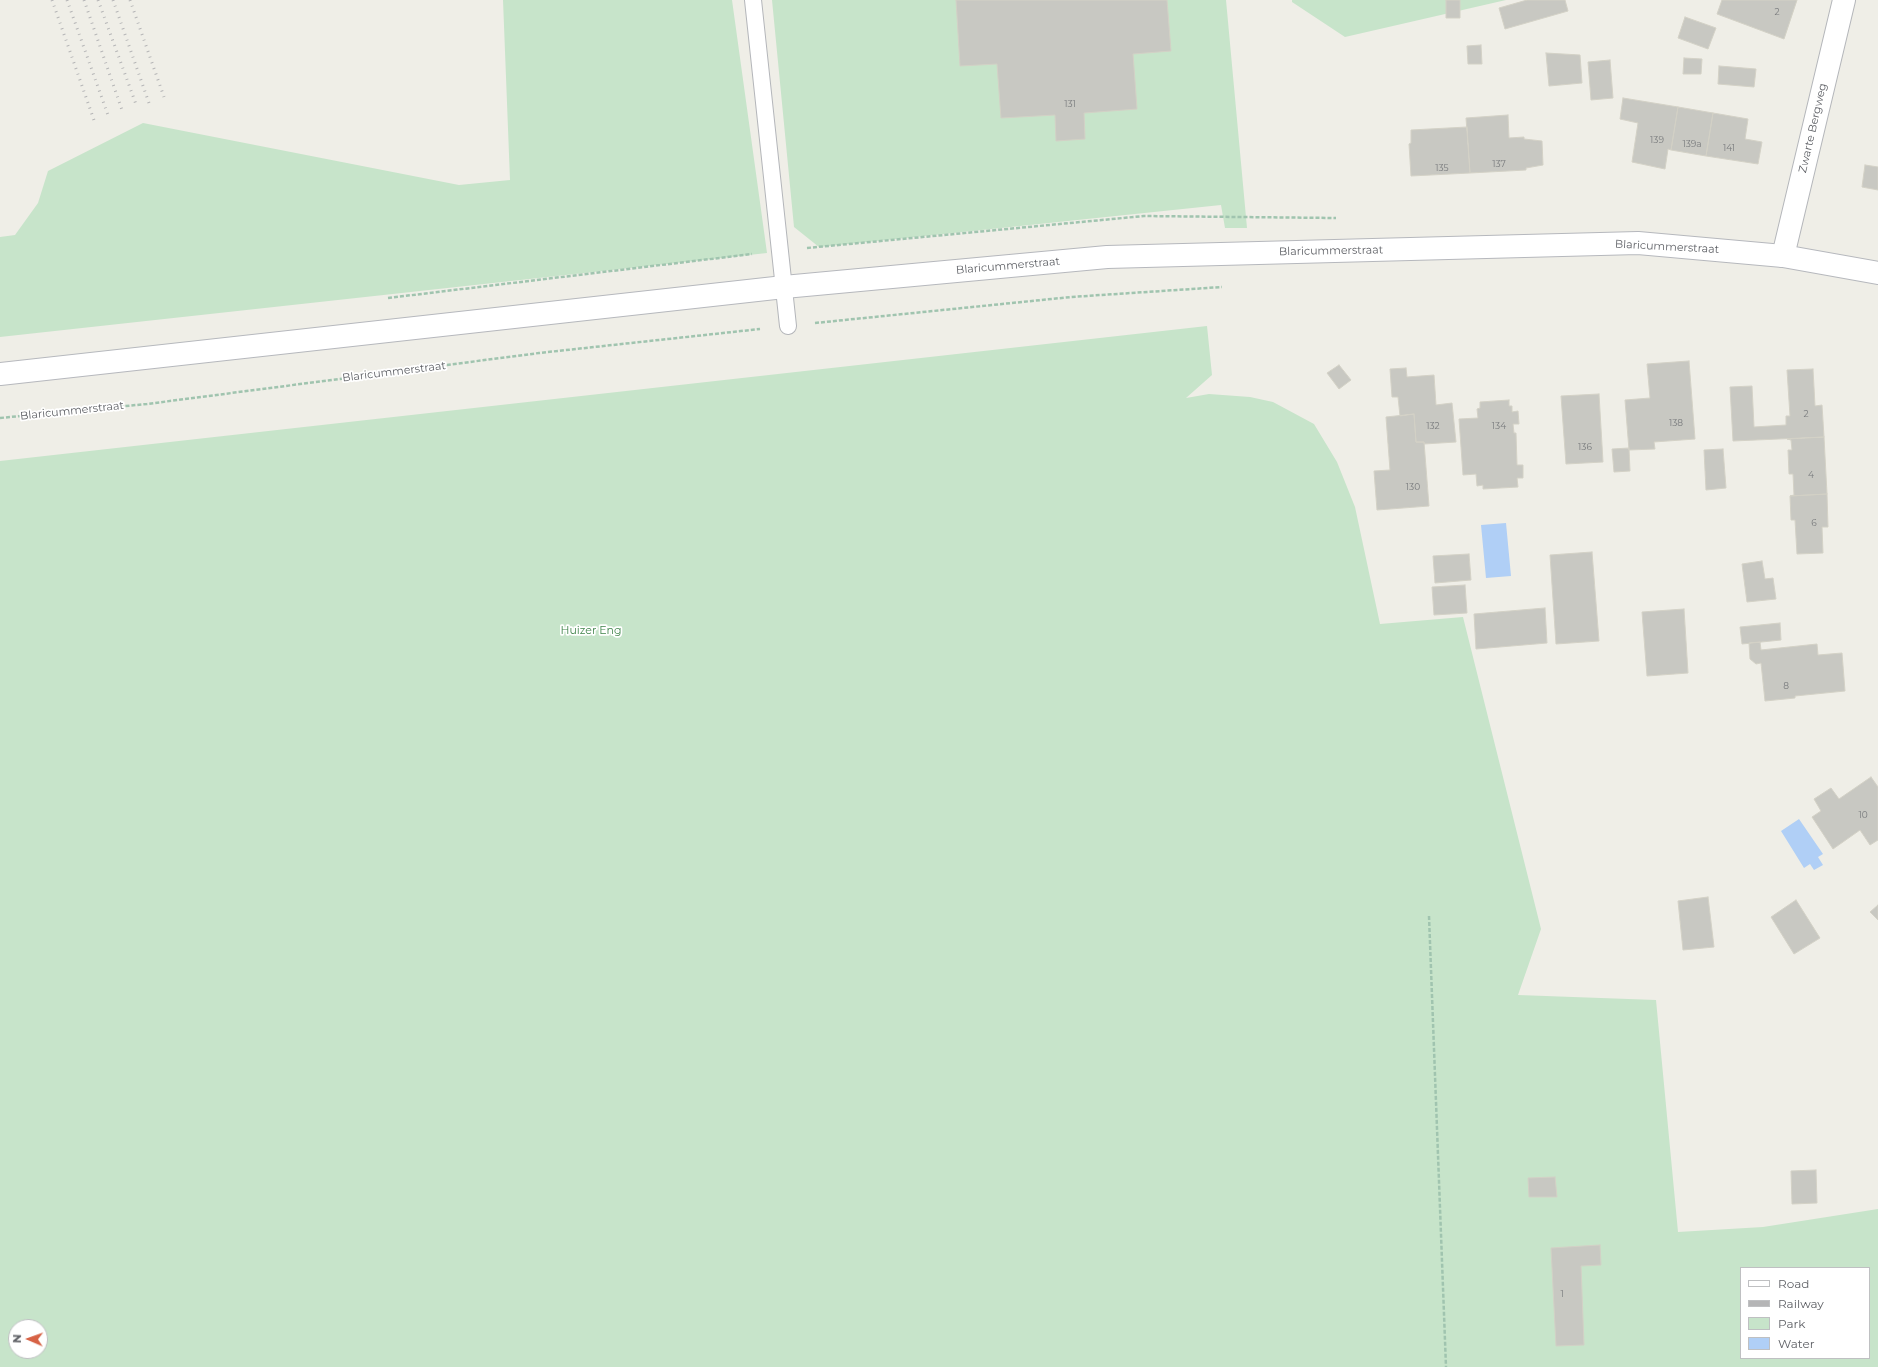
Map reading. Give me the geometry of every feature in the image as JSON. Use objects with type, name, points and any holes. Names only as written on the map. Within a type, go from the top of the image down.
[{"type":"main road","name":"Zwarte Bergweg","points":[[1783,256],[1844,0]]},
{"type":"main road","name":"Blaricummerstraat","points":[[0,374],[784,287],[1107,257],[1638,243],[1783,256],[1878,273]]},
{"type":"lane","points":[[753,0],[788,326]]},
{"type":"path","name":"Blaricummerstraat","points":[[0,418],[147,404],[539,353],[788,326],[1072,297],[1229,286]]},
{"type":"path","points":[[1429,916],[1446,1367]]},
{"type":"green space","points":[[503,0],[732,0],[767,253],[0,337],[0,237],[15,235],[38,203],[48,171],[143,123],[459,185],[510,180]]},
{"type":"green space","points":[[772,0],[1226,0],[1247,228],[1225,228],[1221,205],[819,247],[794,227]]},
{"type":"green space","points":[[1292,0],[1506,0],[1345,37],[1292,2]]},
{"type":"green space","name":"Huizer Eng","points":[[1207,326],[1212,375],[1186,398],[1209,394],[1250,397],[1273,402],[1314,424],[1337,462],[1355,507],[1380,624],[1463,617],[1541,929],[1518,995],[1656,1000],[1678,1232],[1763,1227],[1878,1209],[1878,1367],[0,1367],[0,461]]},
{"type":"water","points":[[1506,523],[1511,576],[1486,578],[1481,525]]},
{"type":"water","points":[[1799,819],[1823,854],[1818,857],[1823,865],[1814,870],[1810,864],[1804,868],[1781,831]]},
{"type":"building","points":[[956,0],[1167,0],[1171,51],[1133,54],[1137,109],[1084,113],[1085,139],[1056,141],[1055,115],[1001,118],[997,64],[960,66]]},
{"type":"building","points":[[1446,0],[1460,0],[1460,18],[1446,18]]},
{"type":"building","points":[[1527,0],[1565,0],[1568,11],[1505,29],[1499,8]]},
{"type":"building","points":[[1722,0],[1797,0],[1784,39],[1717,14]]},
{"type":"building","points":[[1685,17],[1716,28],[1708,49],[1678,38]]},
{"type":"building","points":[[1481,45],[1482,64],[1468,64],[1467,46]]},
{"type":"building","points":[[1546,53],[1580,55],[1582,83],[1549,86]]},
{"type":"building","points":[[1684,58],[1702,59],[1701,74],[1683,74]]},
{"type":"building","points":[[1610,60],[1613,98],[1591,100],[1588,62]]},
{"type":"building","points":[[1719,66],[1756,69],[1754,87],[1718,84]]},
{"type":"building","points":[[1623,98],[1678,107],[1671,150],[1668,149],[1665,169],[1632,162],[1638,123],[1620,119]]},
{"type":"building","points":[[1678,107],[1713,113],[1706,156],[1671,150]]},
{"type":"building","points":[[1713,113],[1748,119],[1745,139],[1762,142],[1758,164],[1706,156]]},
{"type":"building","points":[[1508,115],[1509,138],[1524,137],[1524,139],[1542,141],[1543,165],[1526,168],[1526,170],[1470,173],[1466,118]]},
{"type":"building","points":[[1467,127],[1470,173],[1411,176],[1409,144],[1411,143],[1411,130]]},
{"type":"building","points":[[1865,165],[1878,167],[1878,190],[1862,187]]},
{"type":"building","points":[[1689,361],[1695,439],[1654,442],[1655,449],[1629,450],[1625,400],[1650,398],[1647,364]]},
{"type":"building","points":[[1339,365],[1351,380],[1339,389],[1327,373]]},
{"type":"building","points":[[1406,368],[1407,377],[1434,375],[1436,405],[1452,403],[1456,442],[1424,444],[1424,442],[1416,442],[1414,414],[1400,416],[1398,397],[1392,397],[1390,369]]},
{"type":"building","points":[[1813,369],[1815,406],[1822,405],[1824,437],[1733,441],[1730,387],[1752,386],[1754,427],[1786,425],[1786,416],[1790,416],[1787,370]]},
{"type":"building","points":[[1599,394],[1603,462],[1566,464],[1561,396]]},
{"type":"building","points":[[1509,400],[1509,406],[1512,406],[1512,412],[1518,411],[1519,424],[1513,424],[1514,433],[1516,433],[1517,465],[1523,465],[1523,478],[1517,478],[1518,487],[1483,489],[1483,485],[1477,486],[1476,474],[1463,475],[1459,419],[1478,418],[1477,409],[1480,408],[1480,402]]},
{"type":"building","points":[[1414,414],[1416,442],[1424,442],[1429,506],[1377,510],[1374,471],[1390,470],[1386,417]]},
{"type":"building","points":[[1824,437],[1827,494],[1790,496],[1794,495],[1793,474],[1789,474],[1788,450],[1792,450],[1791,440],[1787,439]]},
{"type":"building","points":[[1629,448],[1630,471],[1614,472],[1612,449]]},
{"type":"building","points":[[1723,449],[1726,488],[1706,490],[1704,450]]},
{"type":"building","points":[[1827,494],[1828,527],[1822,527],[1823,553],[1797,554],[1795,520],[1791,520],[1790,496]]},
{"type":"building","points":[[1592,552],[1599,641],[1556,644],[1550,555]]},
{"type":"building","points":[[1469,554],[1471,580],[1435,583],[1433,556]]},
{"type":"building","points":[[1762,561],[1765,579],[1773,578],[1776,599],[1747,602],[1742,564]]},
{"type":"building","points":[[1465,585],[1467,613],[1434,615],[1432,587]]},
{"type":"building","points":[[1545,608],[1547,643],[1476,649],[1474,614]]},
{"type":"building","points":[[1684,609],[1688,673],[1647,676],[1642,612]]},
{"type":"building","points":[[1780,623],[1781,640],[1742,644],[1740,627]]},
{"type":"building","points":[[1760,642],[1761,650],[1817,644],[1818,655],[1842,653],[1845,691],[1795,696],[1795,698],[1765,701],[1761,663],[1756,664],[1750,659],[1749,643]]},
{"type":"building","points":[[1871,777],[1878,787],[1878,840],[1870,845],[1860,830],[1833,849],[1812,817],[1821,811],[1814,799],[1831,788],[1839,799]]},
{"type":"building","points":[[1708,897],[1714,947],[1683,950],[1678,901]]},
{"type":"building","points":[[1796,900],[1820,938],[1794,954],[1771,917]]},
{"type":"building","points":[[1878,905],[1878,920],[1870,912]]},
{"type":"building","points":[[1816,1170],[1817,1203],[1792,1204],[1791,1171]]},
{"type":"building","points":[[1555,1177],[1557,1197],[1529,1197],[1528,1178]]},
{"type":"building","points":[[1600,1245],[1601,1265],[1581,1266],[1584,1345],[1556,1346],[1551,1248]]},
{"type":"railway","points":[[52,0],[95,123]]},
{"type":"railway","points":[[67,0],[109,118]]},
{"type":"railway","points":[[84,0],[123,113]]},
{"type":"railway","points":[[98,0],[137,107]]},
{"type":"railway","points":[[113,0],[149,103]]},
{"type":"railway","points":[[130,0],[164,97]]}]
